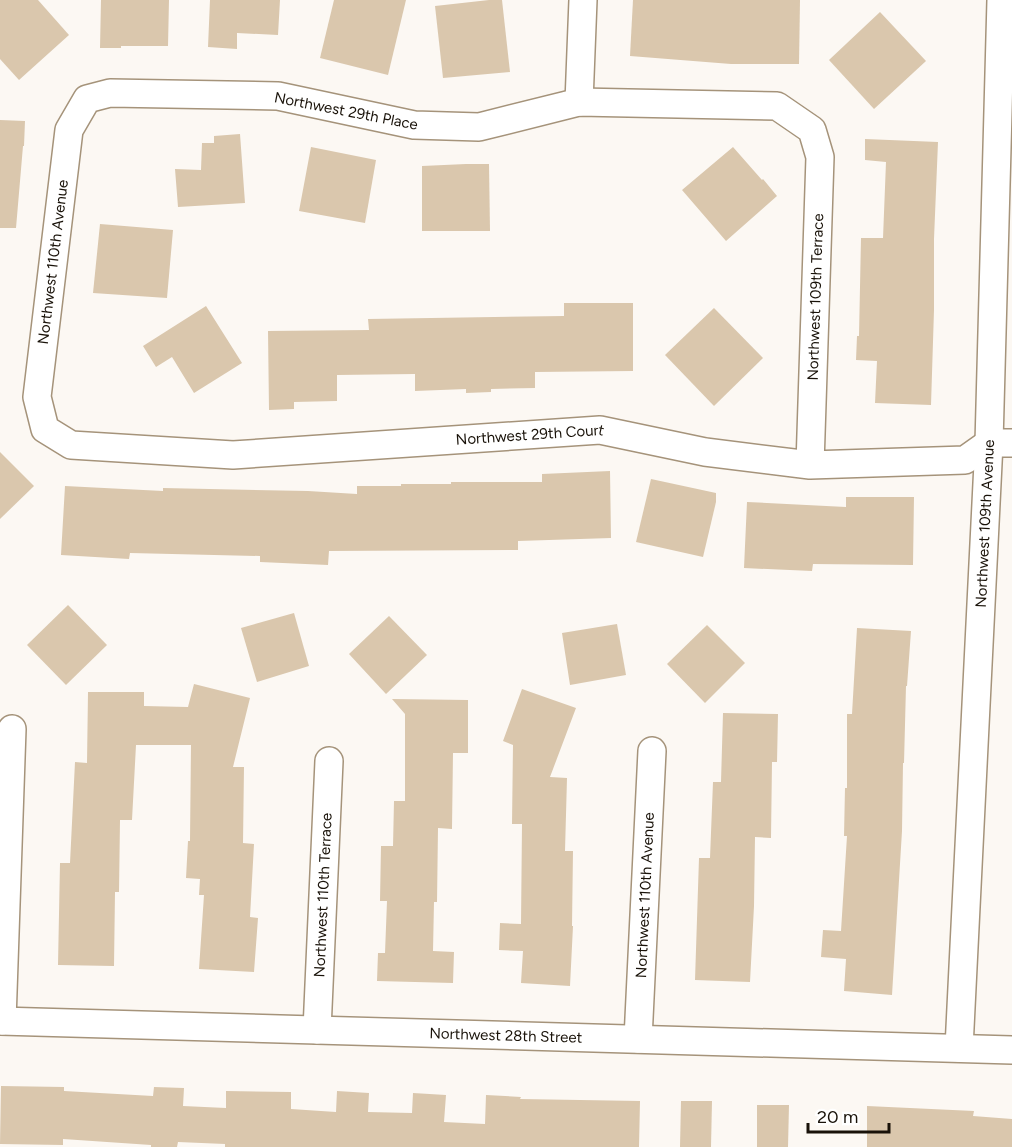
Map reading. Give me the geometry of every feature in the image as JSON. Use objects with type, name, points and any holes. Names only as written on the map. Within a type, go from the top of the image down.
[{"type":"street","points":[[579,102],[583,0]]},
{"type":"street","name":"Northwest 109th Avenue","points":[[959,1048],[1001,443],[1001,0]]},
{"type":"street","name":"Northwest 29th Place","points":[[87,99],[110,93],[278,96],[414,125],[479,127],[579,102],[777,106],[812,130]]},
{"type":"street","name":"Northwest 110th Avenue","points":[[45,429],[38,397],[69,130],[87,99]]},
{"type":"street","name":"Northwest 109th Terrace","points":[[810,465],[820,157],[812,130]]},
{"type":"street","name":"Northwest 29th Court","points":[[45,429],[71,445],[233,455],[600,430],[705,452],[810,465],[965,460],[1001,443]]},
{"type":"street","points":[[1,1021],[12,729]]},
{"type":"street","name":"Northwest 110th Avenue","points":[[638,1039],[652,751]]},
{"type":"street","name":"Northwest 110th Terrace","points":[[316,1030],[329,761]]},
{"type":"street","name":"Northwest 28th Street","points":[[1,1021],[1012,1050]]},
{"type":"building","points":[[0,0],[38,0],[69,35],[19,80],[0,59]]},
{"type":"building","points":[[101,0],[169,0],[168,46],[100,48]]},
{"type":"building","points":[[210,0],[280,0],[278,35],[237,33],[237,49],[208,47]]},
{"type":"building","points":[[334,0],[406,0],[388,75],[320,58]]},
{"type":"building","points":[[502,0],[510,72],[443,78],[435,6]]},
{"type":"building","points":[[633,0],[800,0],[799,64],[731,64],[630,56]]},
{"type":"building","points":[[880,12],[926,61],[874,109],[829,60]]},
{"type":"building","points":[[0,120],[25,121],[16,228],[0,228]]},
{"type":"building","points":[[240,134],[245,203],[178,207],[175,169],[201,170],[202,143],[214,143],[214,136]]},
{"type":"building","points":[[865,139],[938,142],[931,405],[875,403],[877,361],[856,360],[857,336],[859,336],[861,238],[883,238],[886,162],[865,160]]},
{"type":"building","points":[[311,147],[376,160],[365,223],[299,211]]},
{"type":"building","points":[[733,147],[777,196],[726,241],[682,190]]},
{"type":"building","points":[[489,164],[490,231],[422,231],[422,166]]},
{"type":"building","points":[[100,224],[173,230],[167,298],[93,293]]},
{"type":"building","points":[[564,303],[633,303],[633,371],[535,372],[535,388],[491,389],[491,392],[466,393],[466,389],[415,391],[415,374],[337,375],[337,401],[294,402],[294,409],[269,410],[268,331],[369,330],[368,319],[564,316]]},
{"type":"building","points":[[206,306],[242,363],[194,393],[172,357],[156,367],[143,346]]},
{"type":"building","points":[[714,308],[763,358],[714,406],[665,355]]},
{"type":"building","points":[[0,452],[34,486],[0,519]]},
{"type":"building","points":[[610,471],[611,538],[518,541],[518,550],[329,551],[328,565],[260,562],[260,556],[130,553],[129,559],[61,555],[65,486],[163,491],[163,488],[357,494],[357,486],[451,484],[451,482],[542,482],[542,474]]},
{"type":"building","points":[[651,479],[716,493],[703,557],[636,542]]},
{"type":"building","points":[[846,497],[914,497],[913,565],[813,564],[812,571],[744,568],[747,502],[846,507]]},
{"type":"building","points":[[68,605],[107,645],[66,685],[27,645]]},
{"type":"building","points":[[294,613],[309,666],[257,682],[241,628]]},
{"type":"building","points":[[389,616],[427,655],[386,694],[349,654]]},
{"type":"building","points":[[617,624],[626,675],[570,685],[562,633]]},
{"type":"building","points":[[707,625],[745,663],[705,703],[667,664]]},
{"type":"building","points":[[857,628],[911,631],[906,686],[902,831],[892,995],[844,991],[846,959],[821,957],[823,930],[841,931],[847,836],[844,836],[845,788],[847,788],[847,714],[852,714]]},
{"type":"building","points":[[194,684],[250,698],[233,767],[244,767],[243,843],[254,844],[250,917],[258,918],[254,972],[199,969],[204,895],[199,895],[200,879],[186,878],[188,841],[190,841],[191,745],[136,745],[132,820],[120,820],[119,892],[115,892],[114,966],[58,965],[60,863],[70,863],[75,762],[87,763],[88,692],[144,692],[144,706],[188,707]]},
{"type":"building","points":[[522,689],[576,708],[550,777],[567,778],[565,851],[573,851],[570,986],[521,983],[523,951],[499,950],[500,923],[521,924],[522,824],[512,824],[513,745],[503,741]]},
{"type":"building","points":[[392,699],[468,700],[468,753],[453,753],[452,829],[438,828],[437,902],[434,902],[433,951],[454,952],[453,983],[377,981],[378,953],[385,953],[387,901],[380,901],[381,846],[393,846],[394,801],[405,801],[405,714]]},
{"type":"building","points":[[723,713],[778,714],[777,762],[772,762],[771,838],[755,837],[750,982],[695,980],[699,858],[710,858],[713,782],[721,782]]},
{"type":"building","points":[[1,1086],[64,1087],[64,1091],[153,1096],[154,1087],[184,1088],[183,1106],[226,1108],[226,1091],[291,1092],[291,1109],[336,1112],[337,1091],[369,1093],[368,1112],[412,1113],[413,1093],[446,1095],[444,1122],[485,1124],[486,1095],[521,1097],[520,1099],[640,1101],[639,1147],[225,1147],[225,1144],[178,1142],[177,1147],[151,1147],[151,1145],[63,1139],[63,1145],[0,1144]]},
{"type":"building","points":[[681,1101],[712,1101],[711,1147],[680,1147]]},
{"type":"building","points":[[757,1105],[789,1105],[788,1147],[757,1147]]},
{"type":"building","points":[[867,1106],[974,1111],[973,1116],[1012,1119],[1012,1147],[867,1147]]}]
